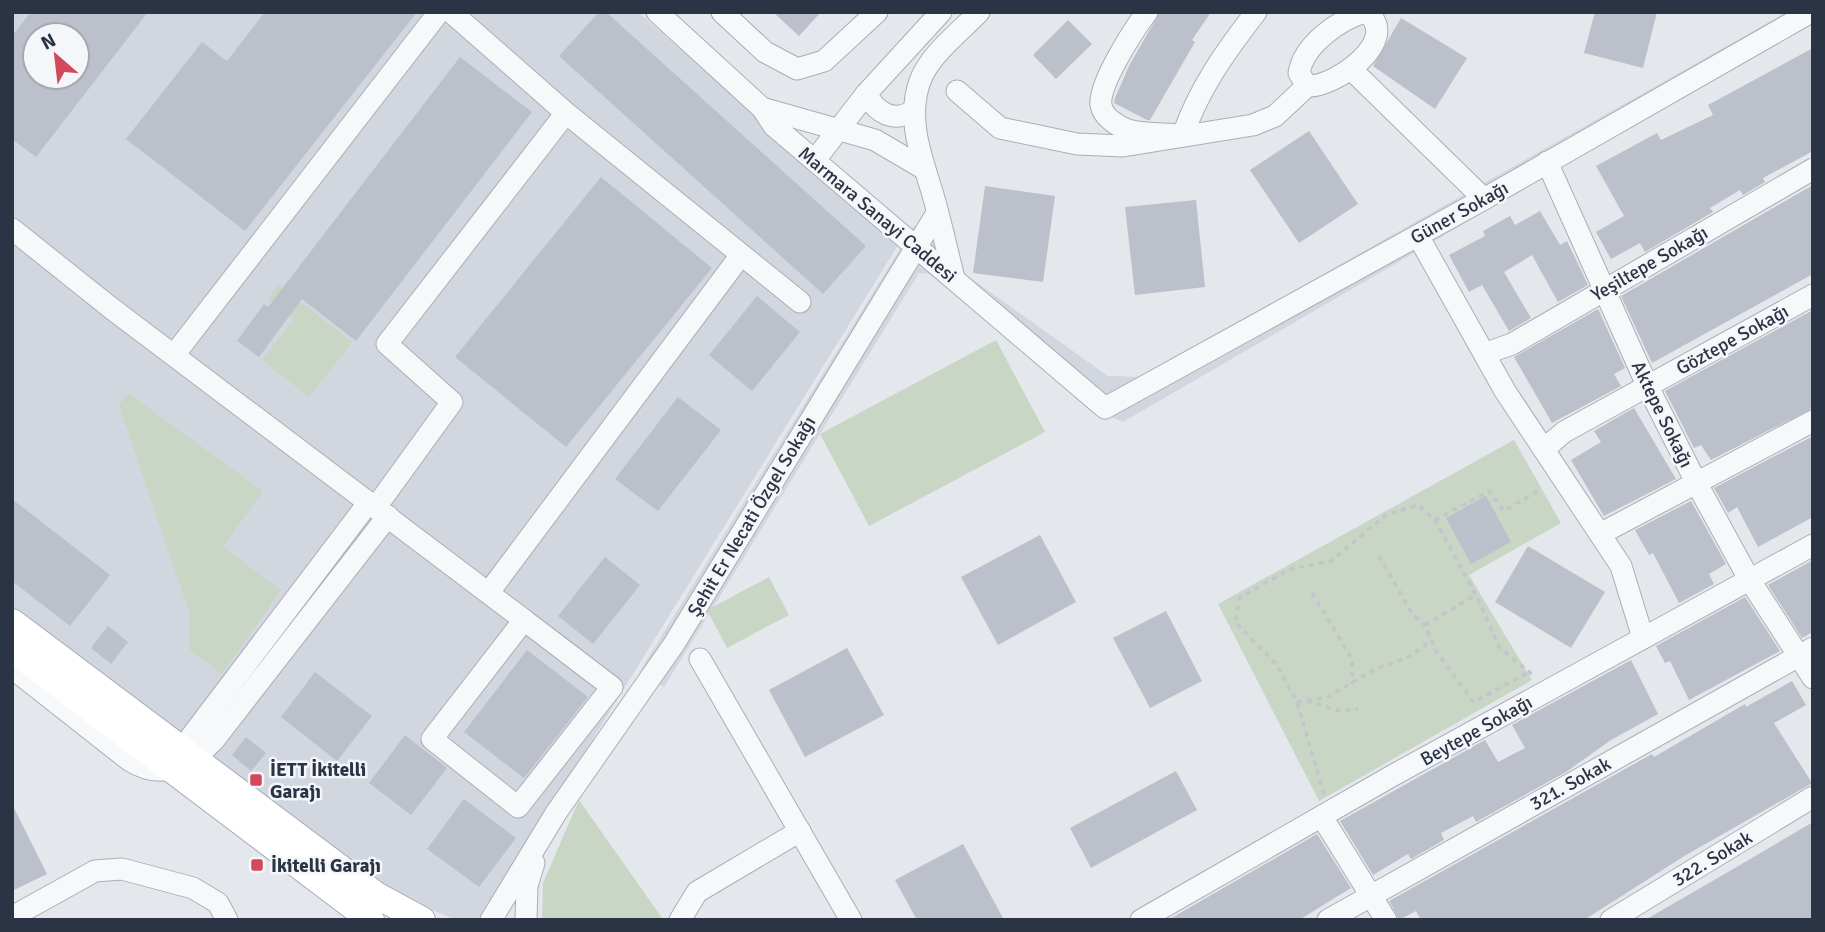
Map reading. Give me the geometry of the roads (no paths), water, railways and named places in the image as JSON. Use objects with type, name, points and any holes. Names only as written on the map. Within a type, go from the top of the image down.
[{"type":"main road","points":[[12,622],[182,760],[370,920]]},
{"type":"main road","points":[[12,649],[182,760],[376,895],[422,920]]},
{"type":"street","points":[[174,355],[439,12]]},
{"type":"street","points":[[451,12],[566,113],[800,302]]},
{"type":"street","name":"Marmara Sanayi Caddesi","points":[[657,12],[762,108],[774,126],[1105,408]]},
{"type":"street","points":[[722,12],[765,52],[797,69],[824,61],[877,12]]},
{"type":"street","points":[[815,160],[866,94],[941,12]]},
{"type":"street","points":[[954,278],[937,213],[921,167],[913,111],[920,79],[940,52],[979,12]]},
{"type":"street","points":[[1147,12],[1116,63],[1101,100],[1101,108],[1106,117],[1127,130],[1183,135]]},
{"type":"street","points":[[1183,135],[1194,104],[1221,58],[1256,12]]},
{"type":"street","name":"Güner Sokağı","points":[[1105,408],[1484,199],[1811,12]]},
{"type":"street","points":[[957,91],[1000,128],[1077,145],[1123,146],[1253,125],[1275,116],[1307,86],[1328,82],[1354,67],[1372,47],[1375,22],[1368,13],[1353,15],[1328,32],[1309,51],[1300,73],[1307,86]]},
{"type":"street","points":[[1354,67],[1355,73],[1484,199]]},
{"type":"street","points":[[866,94],[879,111],[893,117],[902,117],[913,111]]},
{"type":"street","points":[[762,108],[875,140],[921,167]]},
{"type":"street","points":[[12,668],[129,761],[146,770],[182,760],[214,740],[452,402],[387,344],[566,113]]},
{"type":"street","name":"Aktepe Sokağı","points":[[1547,162],[1647,385],[1697,484],[1749,579],[1806,652],[1813,678]]},
{"type":"street","name":"Yeşiltepe Sokağı","points":[[1485,354],[1512,344],[1813,169]]},
{"type":"street","name":"Şehit Er Necati Özgel Sokağı","points":[[556,813],[674,644],[915,245],[937,213]]},
{"type":"street","points":[[12,229],[612,687],[518,807],[432,739],[524,620]]},
{"type":"street","points":[[1418,236],[1485,354],[1621,566],[1643,638]]},
{"type":"street","points":[[489,592],[741,255]]},
{"type":"street","name":"Göztepe Sokağı","points":[[1544,449],[1564,432],[1813,295]]},
{"type":"street","points":[[1600,534],[1813,421]]},
{"type":"street","name":"Beytepe Sokağı","points":[[1141,920],[1550,689],[1813,545]]},
{"type":"street","name":"321. Sokak","points":[[1328,920],[1806,652]]},
{"type":"street","points":[[700,659],[851,920]]},
{"type":"street","name":"322. Sokak","points":[[1611,920],[1813,797]]},
{"type":"street","points":[[491,920],[556,813]]},
{"type":"street","points":[[526,920],[527,886],[556,813]]},
{"type":"street","points":[[1326,815],[1386,920]]},
{"type":"street","points":[[680,920],[697,892],[800,831]]},
{"type":"street","points":[[12,917],[95,871],[122,869],[192,888],[218,903],[227,920]]},
{"type":"place","name":"İETT İkitelli Garajı","points":[[256,780]]},
{"type":"place","name":"İkitelli Garajı","points":[[257,865]]}]
